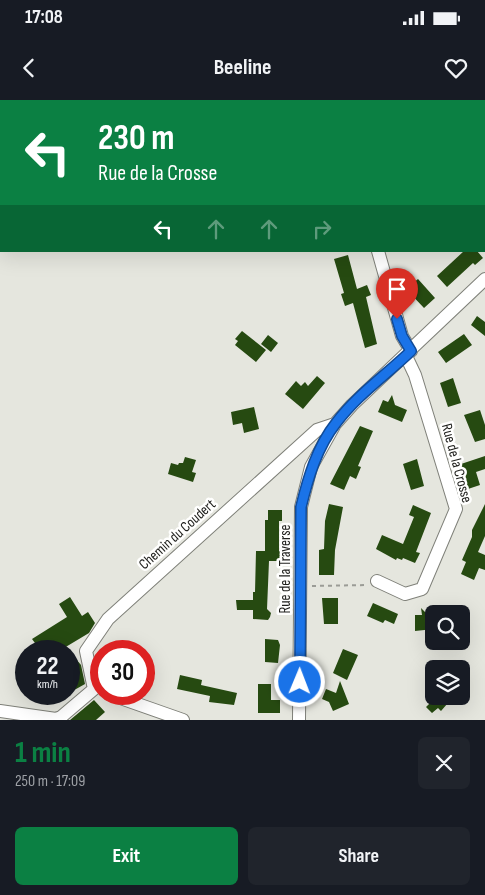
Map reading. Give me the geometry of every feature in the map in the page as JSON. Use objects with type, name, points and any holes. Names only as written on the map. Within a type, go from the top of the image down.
[{"type":"street","name":"Rue de la Crosse","points":[[377,581],[406,594],[422,589],[456,509],[402,336],[378,252]]},
{"type":"street","name":"Rue de la Traverse","points":[[299,720],[302,586],[301,507],[312,467],[334,424],[484,281]]},
{"type":"street","name":"Chemin du Coudert","points":[[94,640],[108,619],[317,430],[334,424]]},
{"type":"street","name":"Chemin du Coudert","points":[[90,645],[86,651],[90,664]]},
{"type":"street","points":[[0,711],[56,720],[90,696]]},
{"type":"street","points":[[141,705],[184,720]]},
{"type":"path","points":[[302,586],[365,586],[377,581]]},
{"type":"building","points":[[463,252],[478,252],[483,258],[475,265],[473,263],[447,287],[437,276]]},
{"type":"building","points":[[348,255],[357,289],[367,285],[371,295],[366,297],[377,344],[365,348],[353,303],[345,306],[341,294],[344,293],[334,259]]},
{"type":"building","points":[[418,279],[435,298],[424,308],[406,289]]},
{"type":"building","points":[[477,316],[485,322],[485,336],[471,325]]},
{"type":"building","points":[[242,331],[266,350],[256,362],[235,345],[238,341],[235,339]]},
{"type":"building","points":[[464,334],[472,345],[446,363],[438,352]]},
{"type":"building","points":[[268,335],[278,343],[271,352],[261,344]]},
{"type":"building","points":[[317,376],[325,383],[303,409],[285,394],[296,381],[301,386],[305,382],[308,386]]},
{"type":"building","points":[[453,378],[461,403],[448,407],[440,383]]},
{"type":"building","points":[[392,395],[395,405],[407,410],[402,422],[378,412],[383,400],[388,402]]},
{"type":"building","points":[[254,407],[259,429],[244,433],[242,423],[233,425],[231,412]]},
{"type":"building","points":[[480,410],[485,425],[485,439],[475,442],[464,415]]},
{"type":"building","points":[[360,426],[373,431],[358,466],[361,467],[356,479],[350,476],[344,490],[330,484]]},
{"type":"building","points":[[485,456],[485,469],[476,472],[480,485],[468,489],[461,464]]},
{"type":"building","points":[[185,457],[196,460],[192,472],[196,473],[193,482],[168,474],[171,463],[178,465],[183,463]]},
{"type":"building","points":[[417,459],[424,486],[411,490],[403,464]]},
{"type":"building","points":[[329,504],[343,507],[335,550],[334,575],[319,575],[319,550],[324,549],[325,521]]},
{"type":"building","points":[[485,504],[485,536],[478,552],[485,555],[485,570],[479,568],[474,580],[461,574],[466,562],[462,560],[472,537],[472,530]]},
{"type":"building","points":[[413,505],[431,513],[416,552],[420,553],[415,563],[403,558],[402,560],[397,558],[396,560],[376,549],[382,535],[403,544],[414,517],[409,515]]},
{"type":"building","points":[[268,510],[282,510],[282,521],[279,521],[279,551],[282,551],[282,561],[269,561],[267,609],[271,613],[270,617],[268,620],[253,619],[253,610],[237,610],[236,600],[253,600],[253,592],[255,592],[256,551],[265,551],[265,520],[268,520]]},
{"type":"building","points":[[70,597],[82,616],[88,612],[95,623],[89,633],[77,640],[33,640],[67,617],[59,604]]},
{"type":"building","points":[[322,598],[338,598],[338,624],[324,624]]},
{"type":"building","points":[[373,603],[398,614],[394,624],[385,620],[383,623],[367,616]]},
{"type":"building","points":[[421,608],[425,612],[425,630],[415,631],[415,615],[422,615]]},
{"type":"building","points":[[265,639],[278,640],[280,645],[278,663],[265,662]]},
{"type":"building","points":[[343,649],[358,655],[347,680],[333,673]]},
{"type":"building","points":[[80,664],[81,665],[85,684],[80,687]]},
{"type":"building","points":[[180,675],[202,680],[201,685],[237,693],[234,705],[209,702],[210,696],[177,689]]},
{"type":"building","points":[[340,681],[349,704],[333,711],[329,702],[322,699],[326,689],[336,693]]},
{"type":"building","points":[[258,684],[271,684],[271,700],[280,700],[280,713],[258,713]]},
{"type":"building","points":[[90,703],[90,705],[99,705],[105,712],[96,720],[70,720]]},
{"type":"building","points":[[428,705],[446,705],[441,711],[438,708],[432,713],[426,707]]},
{"type":"route","points":[[300,682],[301,507],[308,480],[312,467],[334,424],[362,394],[411,351],[402,336],[397,319]]}]
